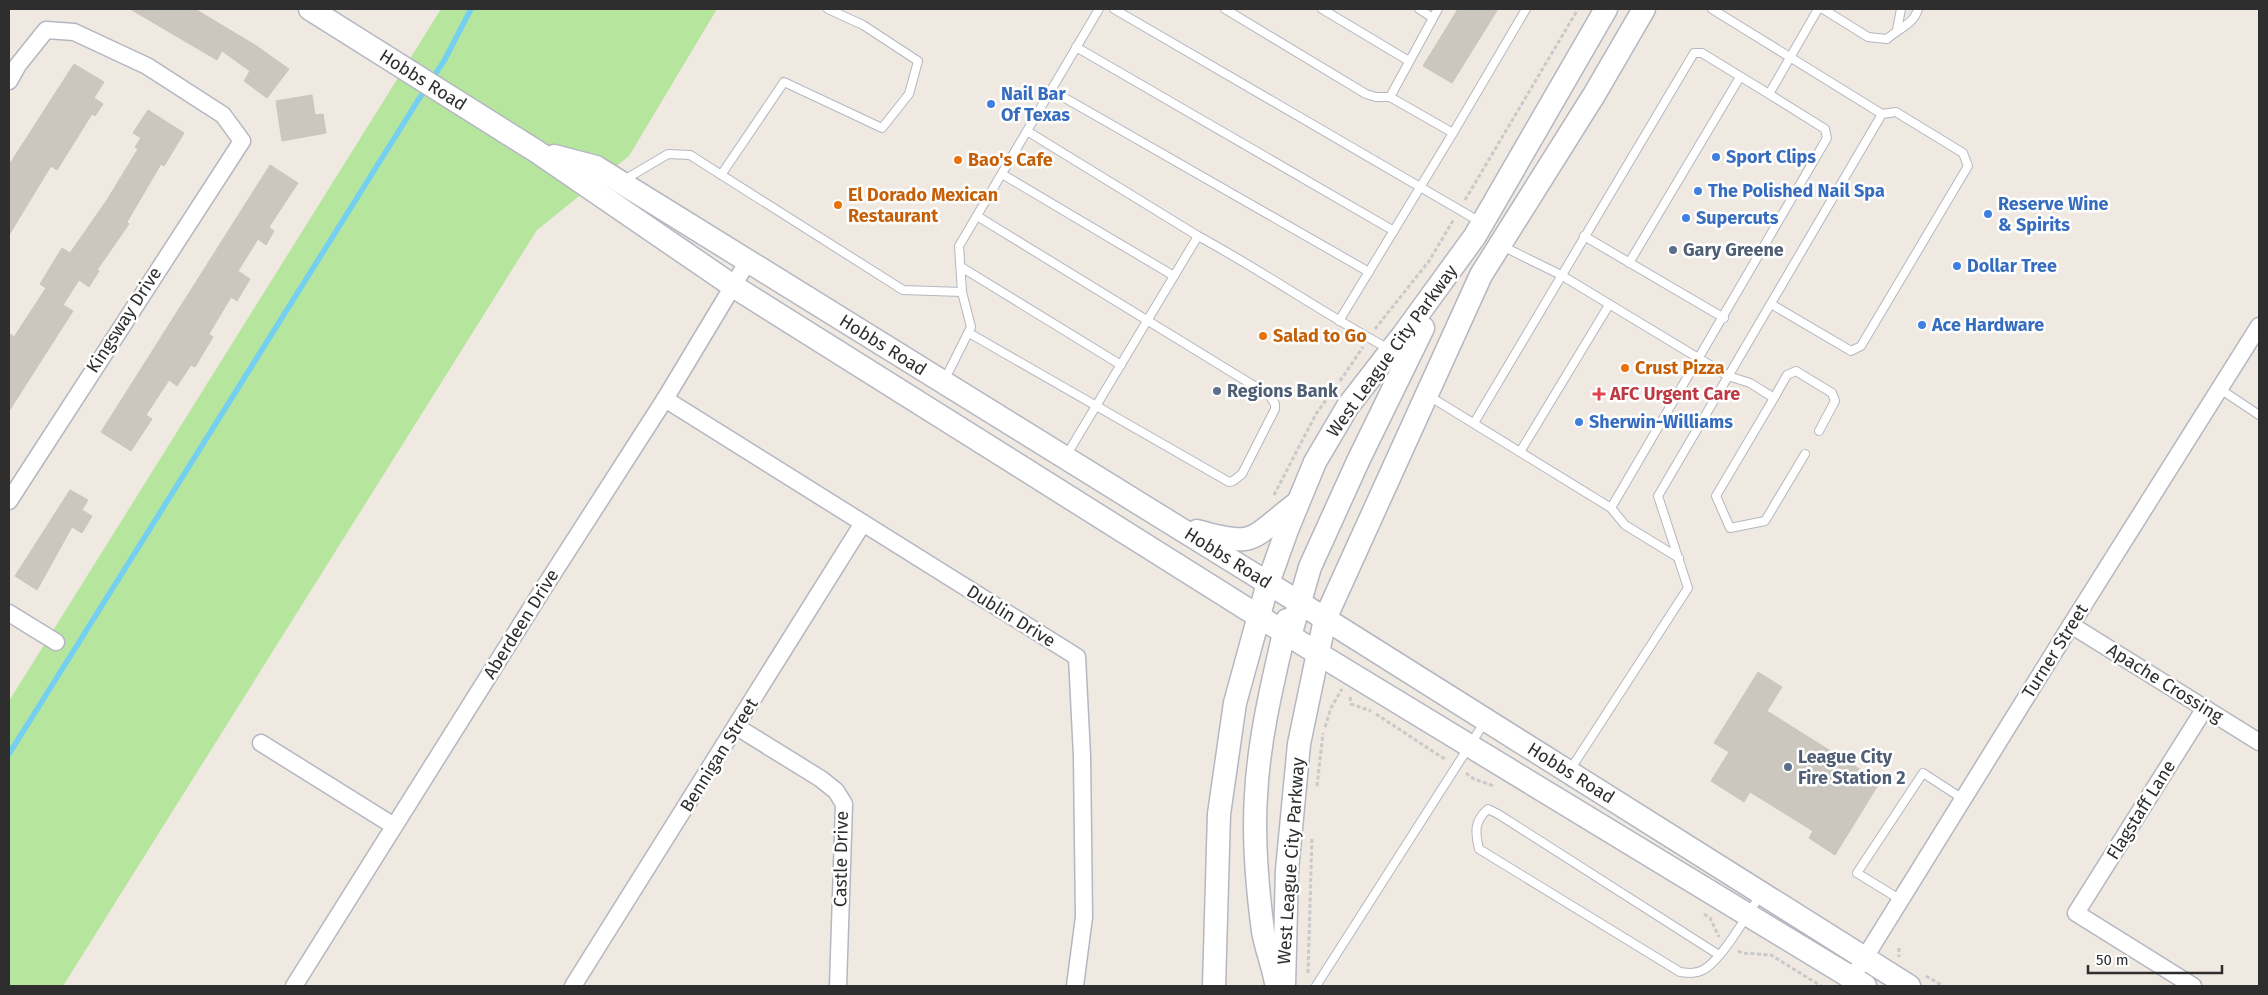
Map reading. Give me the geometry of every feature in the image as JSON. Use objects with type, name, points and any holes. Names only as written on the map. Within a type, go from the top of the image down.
[{"type":"street","name":"Hobbs Road","points":[[310,9],[536,151],[733,286],[1287,634],[1859,982]]},
{"type":"street","name":"West League City Parkway","points":[[1214,986],[1219,814],[1235,703],[1268,583],[1298,501],[1316,462],[1348,406],[1392,350],[1479,229],[1606,9]]},
{"type":"street","name":"West League City Parkway","points":[[1284,986],[1287,870],[1299,744],[1325,619],[1481,275],[1594,95],[1644,9]]},
{"type":"street","name":"Kingsway Drive","points":[[9,80],[18,65],[46,30],[74,32],[147,66],[223,116],[242,141],[9,501]]},
{"type":"street","name":"Hobbs Road","points":[[536,151],[596,167],[1296,600],[1909,986]]},
{"type":"street","points":[[1276,986],[1264,934],[1256,861],[1256,794],[1262,744],[1296,600],[1412,347],[1479,229]]},
{"type":"street","name":"Aberdeen Drive","points":[[294,986],[665,399],[748,261]]},
{"type":"street","name":"Turner Street","points":[[1859,982],[1864,958],[2259,326]]},
{"type":"street","name":"Dublin Drive","points":[[665,399],[1076,657],[1082,756],[1084,917],[1075,986]]},
{"type":"street","points":[[1172,524],[1239,541],[1258,536],[1298,501]]},
{"type":"street","name":"Bennigan Street","points":[[573,986],[863,523]]},
{"type":"street","points":[[9,613],[56,642]]},
{"type":"street","name":"Apache Crossing","points":[[2071,625],[2259,742]]},
{"type":"street","name":"Flagstaff Lane","points":[[2193,986],[2076,913],[2205,708]]},
{"type":"street","name":"Castle Drive","points":[[736,727],[821,779],[836,791],[844,804],[838,986]]},
{"type":"street","points":[[261,742],[394,826]]},
{"type":"lane","points":[[720,175],[784,82],[882,128],[909,94],[918,61],[863,25],[828,9]]},
{"type":"lane","points":[[943,382],[971,327],[962,292],[959,246],[1099,9]]},
{"type":"lane","points":[[1114,9],[1420,188],[1479,229]]},
{"type":"lane","points":[[1225,9],[1366,94],[1376,98],[1390,97],[1453,133]]},
{"type":"lane","points":[[1322,9],[1410,61]]},
{"type":"lane","points":[[1419,9],[1433,18]]},
{"type":"lane","points":[[1390,97],[1438,9]]},
{"type":"lane","points":[[1339,322],[1526,9]]},
{"type":"lane","points":[[1712,9],[1882,114],[1896,112],[1964,153],[1968,166],[1862,346],[1851,351],[1771,304]]},
{"type":"lane","points":[[1769,94],[1818,9]]},
{"type":"lane","points":[[1823,9],[1868,37],[1886,39],[1897,30],[1908,25],[1918,9]]},
{"type":"lane","points":[[1897,30],[1901,9]]},
{"type":"lane","points":[[1076,47],[1394,231]]},
{"type":"lane","points":[[1474,423],[1560,275],[1694,53],[1702,54],[1769,94],[1825,129],[1828,138],[1611,508]]},
{"type":"lane","points":[[1629,263],[1740,77]]},
{"type":"lane","points":[[1051,90],[1369,272]]},
{"type":"lane","points":[[1568,772],[1688,588],[1658,496],[1882,114]]},
{"type":"lane","points":[[1027,131],[1198,236],[1250,264],[1339,322],[1392,350]]},
{"type":"lane","points":[[620,182],[668,154],[690,155],[902,290],[962,292]]},
{"type":"lane","points":[[1002,174],[1174,276]]},
{"type":"lane","points":[[968,333],[1223,480],[1233,481],[1242,474],[1274,409],[1273,400],[1148,320],[977,216]]},
{"type":"lane","points":[[1065,458],[1198,236]]},
{"type":"lane","points":[[1584,236],[1724,318]]},
{"type":"lane","points":[[1500,245],[1560,275],[1699,360],[1728,376],[1750,383],[1774,398]]},
{"type":"lane","points":[[961,267],[1121,365]]},
{"type":"lane","points":[[1520,452],[1609,305]]},
{"type":"lane","points":[[1805,454],[1765,521],[1730,528],[1716,496],[1787,375],[1796,371],[1832,393],[1835,401],[1818,431]]},
{"type":"lane","points":[[2220,389],[2259,415]]},
{"type":"lane","points":[[1427,395],[1611,508],[1625,525],[1679,558]]},
{"type":"lane","points":[[1316,986],[1486,720]]},
{"type":"lane","points":[[1901,900],[1857,873],[1923,773],[1963,799]]},
{"type":"lane","points":[[1719,955],[1498,814],[1488,809],[1480,816],[1475,831],[1479,848],[1680,972],[1691,974],[1704,969],[1719,955],[1761,893]]},
{"type":"green space","points":[[441,9],[717,9],[629,156],[537,230],[63,986],[9,986],[9,701]]},
{"type":"building","points":[[130,9],[195,9],[255,45],[289,69],[267,98],[244,81],[250,71],[222,51],[217,60]]},
{"type":"building","points":[[1458,9],[1498,9],[1452,83],[1423,66]]},
{"type":"building","points":[[74,64],[104,82],[94,98],[103,104],[95,116],[92,114],[57,170],[51,166],[9,235],[9,165]]},
{"type":"building","points":[[312,95],[315,115],[323,114],[326,133],[282,141],[276,101]]},
{"type":"building","points":[[148,110],[184,133],[164,166],[161,164],[127,222],[129,224],[97,270],[99,271],[89,287],[79,280],[63,305],[73,311],[9,411],[9,333],[14,337],[46,288],[40,284],[62,248],[70,253],[107,200],[138,149],[135,147],[141,138],[133,133]]},
{"type":"building","points":[[270,165],[298,183],[269,227],[274,231],[266,245],[258,239],[238,271],[250,279],[237,301],[231,297],[209,334],[213,337],[195,367],[191,365],[177,386],[169,380],[146,415],[152,419],[131,451],[101,432]]},
{"type":"building","points":[[70,490],[88,500],[82,510],[92,516],[82,533],[72,527],[37,590],[15,576]]},
{"type":"building","name":"League City Fire Station 2","points":[[1758,672],[1782,687],[1767,711],[1880,782],[1835,855],[1809,838],[1813,831],[1750,792],[1744,802],[1711,781],[1729,752],[1714,743]]},
{"type":"waterway","points":[[432,79],[444,61],[471,9]]},
{"type":"waterway","points":[[9,754],[427,86]]},
{"type":"place","name":"Nail Bar Of Texas","points":[[991,104]]},
{"type":"place","name":"Sport Clips","points":[[1716,157]]},
{"type":"place","name":"Bao's Cafe","points":[[958,160]]},
{"type":"place","name":"The Polished Nail Spa","points":[[1698,191]]},
{"type":"place","name":"El Dorado Mexican Restaurant","points":[[838,205]]},
{"type":"place","name":"Reserve Wine & Spirits","points":[[1988,214]]},
{"type":"place","name":"Supercuts","points":[[1686,218]]},
{"type":"place","name":"Gary Greene","points":[[1673,250]]},
{"type":"place","name":"Dollar Tree","points":[[1957,266]]},
{"type":"place","name":"Ace Hardware","points":[[1922,325]]},
{"type":"place","name":"Salad to Go","points":[[1263,336]]},
{"type":"place","name":"Crust Pizza","points":[[1625,368]]},
{"type":"place","name":"Regions Bank","points":[[1217,391]]},
{"type":"place","name":"AFC Urgent Care","points":[[1599,394]]},
{"type":"place","name":"Sherwin-Williams","points":[[1579,422]]},
{"type":"place","name":"League City Fire Station 2","points":[[1788,767]]}]
